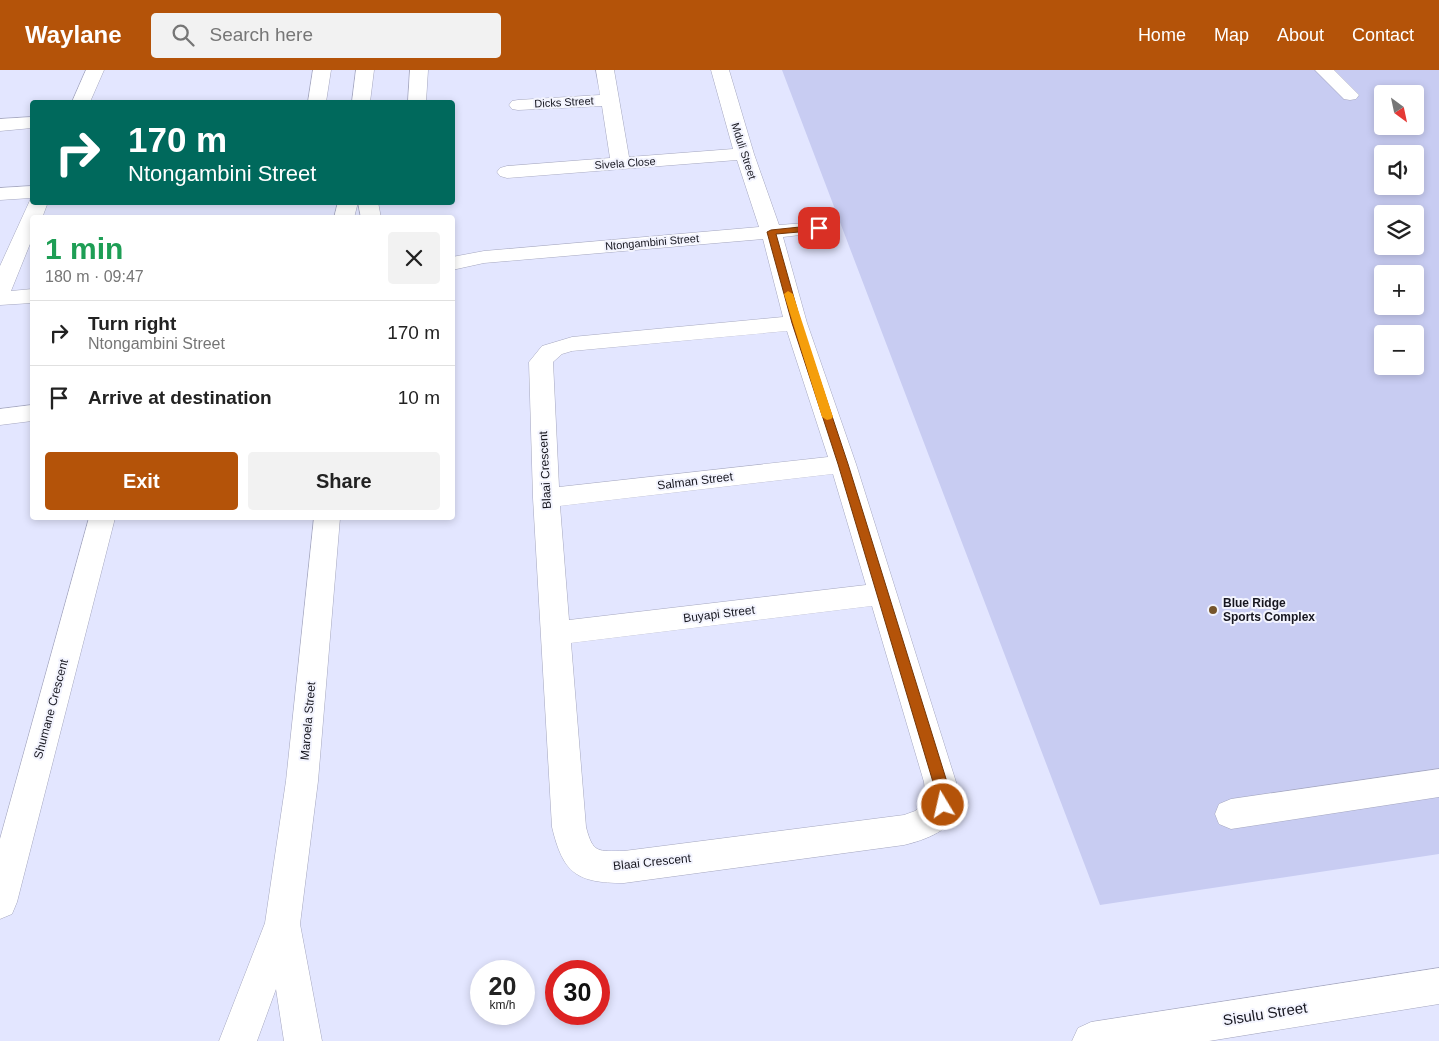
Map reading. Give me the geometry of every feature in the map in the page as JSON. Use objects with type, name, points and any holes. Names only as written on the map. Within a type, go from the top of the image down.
[{"type":"street","points":[[82,100],[95,70]]},
{"type":"street","points":[[317,100],[322,70]]},
{"type":"street","points":[[361,100],[365,70]]},
{"type":"street","points":[[376,100],[379,70]]},
{"type":"street","points":[[417,100],[419,70]]},
{"type":"street","name":"Dicks Street","points":[[605,70],[620,163]]},
{"type":"street","name":"Mduli Street","points":[[720,70],[744,154],[771,232]]},
{"type":"street","points":[[1324,70],[1350,95]]},
{"type":"street","name":"Dicks Street","points":[[518,105],[610,100]]},
{"type":"street","points":[[0,125],[30,122]]},
{"type":"street","name":"Sivela Close","points":[[507,172],[744,154]]},
{"type":"street","points":[[0,194],[30,192]]},
{"type":"street","points":[[0,291],[30,221]]},
{"type":"street","name":"Ntongambini Street","points":[[455,263],[484,257],[819,228]]},
{"type":"street","name":"Blaai Crescent","points":[[771,232],[796,323],[843,464],[940,782],[943,805],[939,813],[920,826],[904,830],[624,867],[598,867],[584,860],[575,850],[569,827],[546,498],[541,362],[548,352],[556,347],[572,344],[796,323]]},
{"type":"street","name":"Ntongambini Street","points":[[455,254],[484,257]]},
{"type":"street","points":[[0,298],[30,296]]},
{"type":"street","points":[[0,417],[30,413]]},
{"type":"street","name":"Salman Street","points":[[546,498],[843,464]]},
{"type":"street","name":"Shumane Crescent","points":[[0,902],[101,520]]},
{"type":"street","name":"Maroela Street","points":[[238,1041],[283,923],[302,781],[327,520]]},
{"type":"street","name":"Buyapi Street","points":[[556,633],[883,594]]},
{"type":"street","points":[[1231,814],[1439,783]]},
{"type":"street","name":"Maroela Street","points":[[283,923],[303,1041]]},
{"type":"street","name":"Sisulu Street","points":[[1091,1041],[1439,986]]},
{"type":"shaded area","name":"Blue Ridge Sports Complex","points":[[782,70],[1439,70],[1439,854],[1100,905]]},
{"type":"slow traffic","points":[[788,294],[827,417]]},
{"type":"place","name":"Blue Ridge Sports Complex","points":[[1213,610]]},
{"type":"route","points":[[819,228],[771,232],[796,323],[843,464],[940,782],[943,805]]}]
